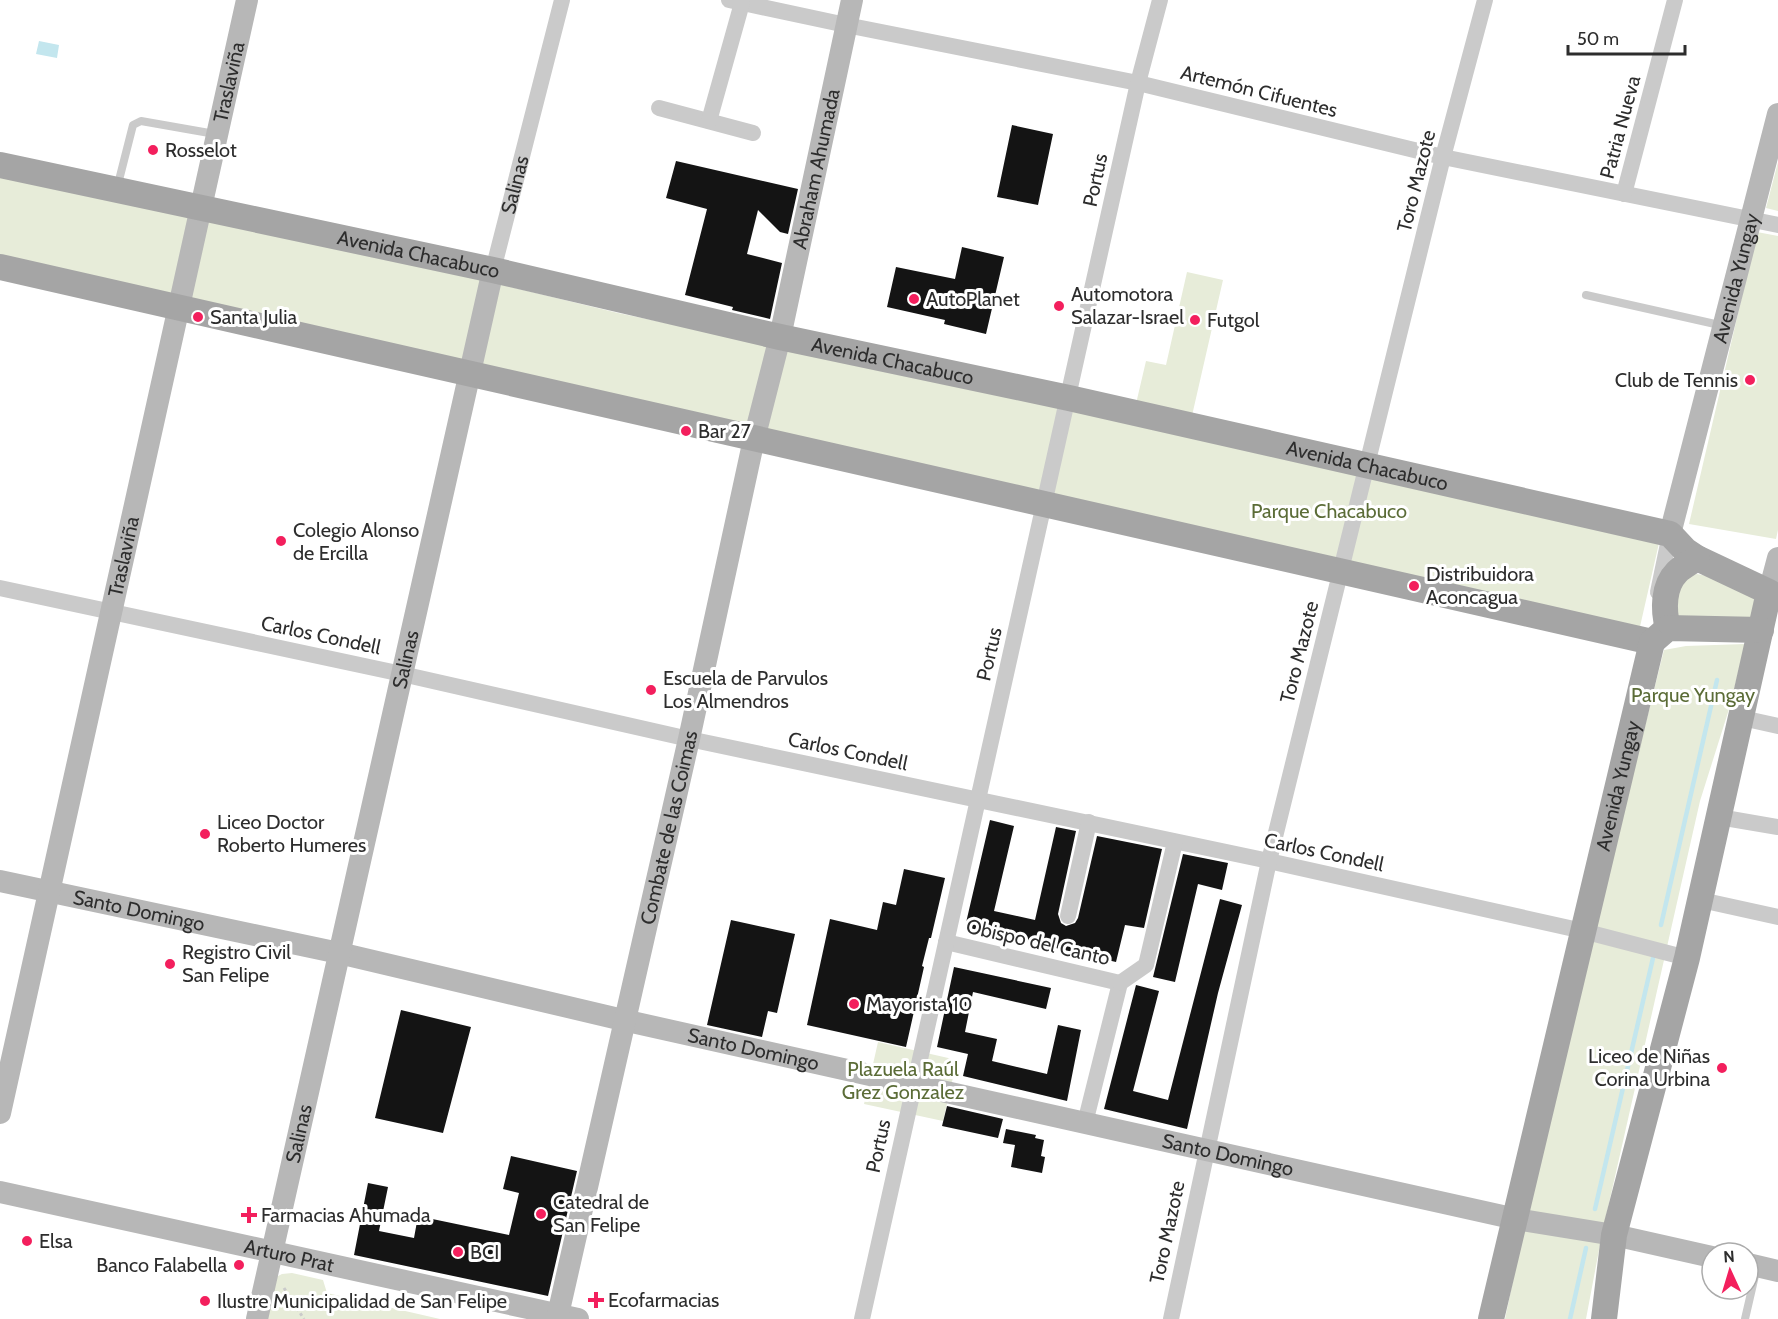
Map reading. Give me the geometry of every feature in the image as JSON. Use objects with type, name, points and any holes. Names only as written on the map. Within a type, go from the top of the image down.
[{"type":"main road","name":"Avenida Chacabuco","points":[[0,165],[493,270],[780,337],[1069,398],[1670,534]]},
{"type":"main road","points":[[0,267],[1341,572],[1660,635],[1770,629]]},
{"type":"main road","points":[[1604,1319],[1614,1235],[1687,957],[1742,718],[1770,629],[1774,593],[1697,558],[1685,550],[1670,534]]},
{"type":"main road","points":[[1660,635],[1667,592],[1675,573],[1697,558]]},
{"type":"main road","name":"Avenida Yungay","points":[[1491,1319],[1582,931],[1660,635]]},
{"type":"street","name":"Traslaviña","points":[[0,1113],[247,0]]},
{"type":"street","name":"Salinas","points":[[257,1319],[493,270],[562,0]]},
{"type":"street","name":"Abraham Ahumada","points":[[780,337],[852,0]]},
{"type":"street","name":"Portus","points":[[862,1319],[1138,82],[1160,0]]},
{"type":"street","name":"Toro Mazote","points":[[1171,1319],[1269,861],[1443,157],[1485,0]]},
{"type":"street","name":"Patria Nueva","points":[[1624,194],[1675,0]]},
{"type":"street","name":"Artemón Cifuentes","points":[[735,1],[1138,82],[1443,157],[1778,225]]},
{"type":"street","points":[[709,121],[735,1]]},
{"type":"street","points":[[659,108],[753,133]]},
{"type":"street","name":"Avenida Yungay","points":[[1660,635],[1658,593],[1670,534],[1778,114]]},
{"type":"street","name":"Combate de las Coimas","points":[[564,1317],[623,1020],[754,439],[780,337]]},
{"type":"street","points":[[1774,593],[1778,558]]},
{"type":"street","name":"Carlos Condell","points":[[0,588],[402,674],[688,739],[1269,861],[1582,931],[1687,957]]},
{"type":"street","points":[[1742,718],[1778,726]]},
{"type":"street","points":[[1719,817],[1778,827]]},
{"type":"street","points":[[1068,916],[1089,822]]},
{"type":"street","points":[[1120,983],[1146,965],[1175,842]]},
{"type":"street","name":"Santo Domingo","points":[[0,881],[339,953],[623,1020],[1516,1219],[1614,1235],[1700,1254]]},
{"type":"street","points":[[1701,900],[1778,917]]},
{"type":"street","name":"Obispo del Canto","points":[[946,942],[1120,983],[1085,1123]]},
{"type":"street","name":"Arturo Prat","points":[[0,1192],[270,1262],[564,1317]]},
{"type":"lane","points":[[117,190],[133,125],[141,122],[218,135]]},
{"type":"lane","points":[[1586,296],[1724,326]]},
{"type":"lane","points":[[1745,1319],[1761,1267]]},
{"type":"path","points":[[270,1262],[277,1274],[276,1277],[304,1319]]},
{"type":"green space","points":[[1778,162],[1778,211],[1766,208]]},
{"type":"green space","name":"Parque Chacabuco","points":[[0,170],[201,212],[618,313],[991,391],[1659,543],[1639,631],[0,257]]},
{"type":"green space","name":"Club de Tennis","points":[[1757,232],[1778,236],[1778,530],[1776,539],[1689,524]]},
{"type":"green space","name":"Futgol","points":[[1187,272],[1223,280],[1191,420],[1135,408],[1146,361],[1166,365]]},
{"type":"green space","points":[[1697,574],[1724,579],[1756,600],[1753,620],[1679,625],[1676,588],[1683,577]]},
{"type":"green space","name":"Parque Yungay","points":[[1745,644],[1730,706],[1700,801],[1602,1234],[1586,1319],[1505,1319],[1527,1213],[1598,914],[1664,650],[1686,646]]},
{"type":"green space","name":"Plazuela Raúl Grez Gonzalez","points":[[878,1042],[957,1060],[943,1121],[864,1104]]},
{"type":"green space","points":[[292,1273],[323,1280],[327,1293],[440,1319],[263,1319],[276,1277]]},
{"type":"water","points":[[39,41],[59,45],[57,58],[36,54]]},
{"type":"building","points":[[1012,125],[1053,134],[1038,205],[997,197]]},
{"type":"building","points":[[676,161],[798,189],[788,234],[780,232],[758,210],[747,254],[782,263],[770,319],[685,295],[707,209],[666,198]]},
{"type":"building","points":[[962,247],[1004,257],[986,334],[944,324],[945,320],[887,307],[896,267],[955,279]]},
{"type":"building","points":[[990,820],[1014,826],[994,911],[1035,920],[1056,827],[1076,831],[1058,914],[1061,923],[1066,926],[1075,923],[1078,918],[1097,836],[1162,849],[1144,928],[1125,925],[1116,962],[965,927]]},
{"type":"building","points":[[1183,854],[1228,863],[1222,890],[1198,884],[1175,982],[1153,977]]},
{"type":"building","points":[[904,869],[945,878],[922,966],[924,967],[906,1047],[807,1025],[830,919],[877,930],[883,902],[896,905]]},
{"type":"building","points":[[1220,899],[1242,905],[1218,993],[1187,1129],[1104,1109],[1136,985],[1159,991],[1133,1091],[1168,1100]]},
{"type":"building","points":[[731,920],[795,934],[777,1013],[768,1011],[762,1037],[707,1025]]},
{"type":"building","points":[[954,967],[1051,988],[1046,1009],[973,992],[965,1032],[997,1039],[992,1061],[1047,1074],[1058,1025],[1081,1030],[1067,1101],[963,1076],[968,1054],[937,1047]]},
{"type":"building","points":[[401,1010],[471,1027],[443,1133],[375,1118]]},
{"type":"building","points":[[947,1106],[1003,1119],[998,1138],[942,1126]]},
{"type":"building","points":[[1006,1129],[1036,1135],[1035,1138],[1044,1140],[1041,1156],[1045,1157],[1042,1173],[1011,1167],[1015,1145],[1003,1143]]},
{"type":"building","points":[[511,1156],[577,1171],[548,1296],[354,1255],[368,1183],[388,1187],[379,1231],[414,1238],[418,1216],[509,1235],[519,1193],[503,1189]]},
{"type":"waterway","points":[[1661,925],[1717,680]]},
{"type":"waterway","points":[[1595,1209],[1653,958]]},
{"type":"waterway","points":[[1570,1319],[1586,1248]]},
{"type":"place","name":"Rosselot","points":[[153,150]]},
{"type":"place","name":"AutoPlanet","points":[[914,299]]},
{"type":"place","name":"Automotora Salazar-Israel","points":[[1059,306]]},
{"type":"place","name":"Santa Julia","points":[[198,317]]},
{"type":"place","name":"Futgol","points":[[1195,320]]},
{"type":"place","name":"Club de Tennis","points":[[1750,380]]},
{"type":"place","name":"Bar 27","points":[[686,431]]},
{"type":"place","name":"Colegio Alonso de Ercilla","points":[[281,541]]},
{"type":"place","name":"Distribuidora Aconcagua","points":[[1414,586]]},
{"type":"place","name":"Escuela de Parvulos Los Almendros","points":[[651,690]]},
{"type":"place","name":"Liceo Doctor Roberto Humeres","points":[[205,834]]},
{"type":"place","name":"Registro Civil San Felipe","points":[[170,964]]},
{"type":"place","name":"Mayorista 10","points":[[854,1004]]},
{"type":"place","name":"Liceo de Niñas Corina Urbina","points":[[1722,1068]]},
{"type":"place","name":"Catedral de San Felipe","points":[[541,1214]]},
{"type":"place","name":"Farmacias Ahumada","points":[[249,1215]]},
{"type":"place","name":"Elsa","points":[[27,1241]]},
{"type":"place","name":"BCI","points":[[458,1252]]},
{"type":"place","name":"Banco Falabella","points":[[239,1265]]},
{"type":"place","name":"Ecofarmacias","points":[[596,1300]]},
{"type":"place","name":"Ilustre Municipalidad de San Felipe","points":[[205,1301]]}]
